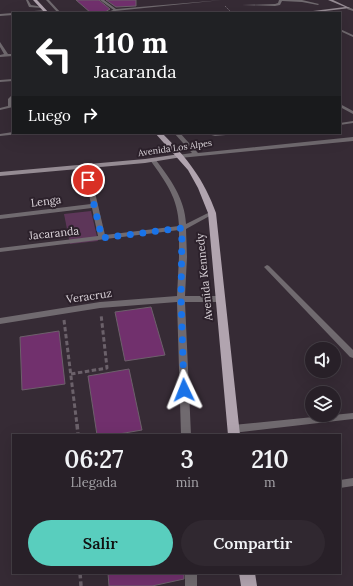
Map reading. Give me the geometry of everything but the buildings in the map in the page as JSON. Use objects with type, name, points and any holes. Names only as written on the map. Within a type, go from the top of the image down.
[{"type":"main road","points":[[35,0],[44,10]]},
{"type":"main road","name":"Avenida Kennedy","points":[[159,134],[196,174],[206,193],[212,213],[233,432]]},
{"type":"main road","points":[[247,574],[249,586]]},
{"type":"street","points":[[102,0],[115,10],[219,0]]},
{"type":"street","points":[[159,0],[167,5]]},
{"type":"street","points":[[330,0],[348,8]]},
{"type":"street","points":[[312,12],[353,8]]},
{"type":"street","points":[[29,12],[44,10]]},
{"type":"street","points":[[0,15],[12,14]]},
{"type":"street","points":[[341,30],[353,36]]},
{"type":"street","points":[[341,37],[353,36]]},
{"type":"street","points":[[0,43],[7,56]]},
{"type":"street","points":[[0,56],[12,55]]},
{"type":"street","points":[[0,81],[12,80]]},
{"type":"street","points":[[178,134],[195,153]]},
{"type":"street","name":"Avenida Los Alpes","points":[[0,174],[153,160],[195,153],[353,139]]},
{"type":"street","name":"Avenida Kennedy","points":[[153,160],[165,175],[178,199],[181,208],[181,299],[186,434]]},
{"type":"street","points":[[86,167],[102,238]]},
{"type":"street","name":"Lenga","points":[[0,217],[94,206]]},
{"type":"street","name":"Jacaranda","points":[[0,250],[182,228],[212,213]]},
{"type":"street","name":"Veracruz","points":[[0,321],[100,305],[181,299],[221,299]]},
{"type":"street","points":[[191,574],[191,586]]},
{"type":"lane","points":[[27,0],[30,6],[44,10]]},
{"type":"lane","points":[[47,0],[59,12]]},
{"type":"lane","points":[[243,5],[275,5],[279,4],[280,0],[302,1],[318,4]]},
{"type":"lane","points":[[110,12],[115,10]]},
{"type":"lane","points":[[0,108],[12,106],[10,99],[12,97]]},
{"type":"lane","points":[[341,106],[353,113]]},
{"type":"lane","points":[[341,124],[353,122]]},
{"type":"lane","points":[[0,135],[12,134]]},
{"type":"lane","points":[[211,134],[226,134]]},
{"type":"lane","points":[[267,267],[353,355]]},
{"type":"lane","points":[[233,432],[353,416]]},
{"type":"lane","points":[[341,484],[353,482]]},
{"type":"path","points":[[70,374],[107,368],[100,305]]},
{"type":"path","points":[[63,310],[78,434]]},
{"type":"path","points":[[80,574],[81,586]]},
{"type":"shaded area","points":[[91,211],[98,241],[70,244],[64,214]]},
{"type":"route","points":[[88,180],[102,238],[182,228],[183,257],[181,299],[184,390]]}]
